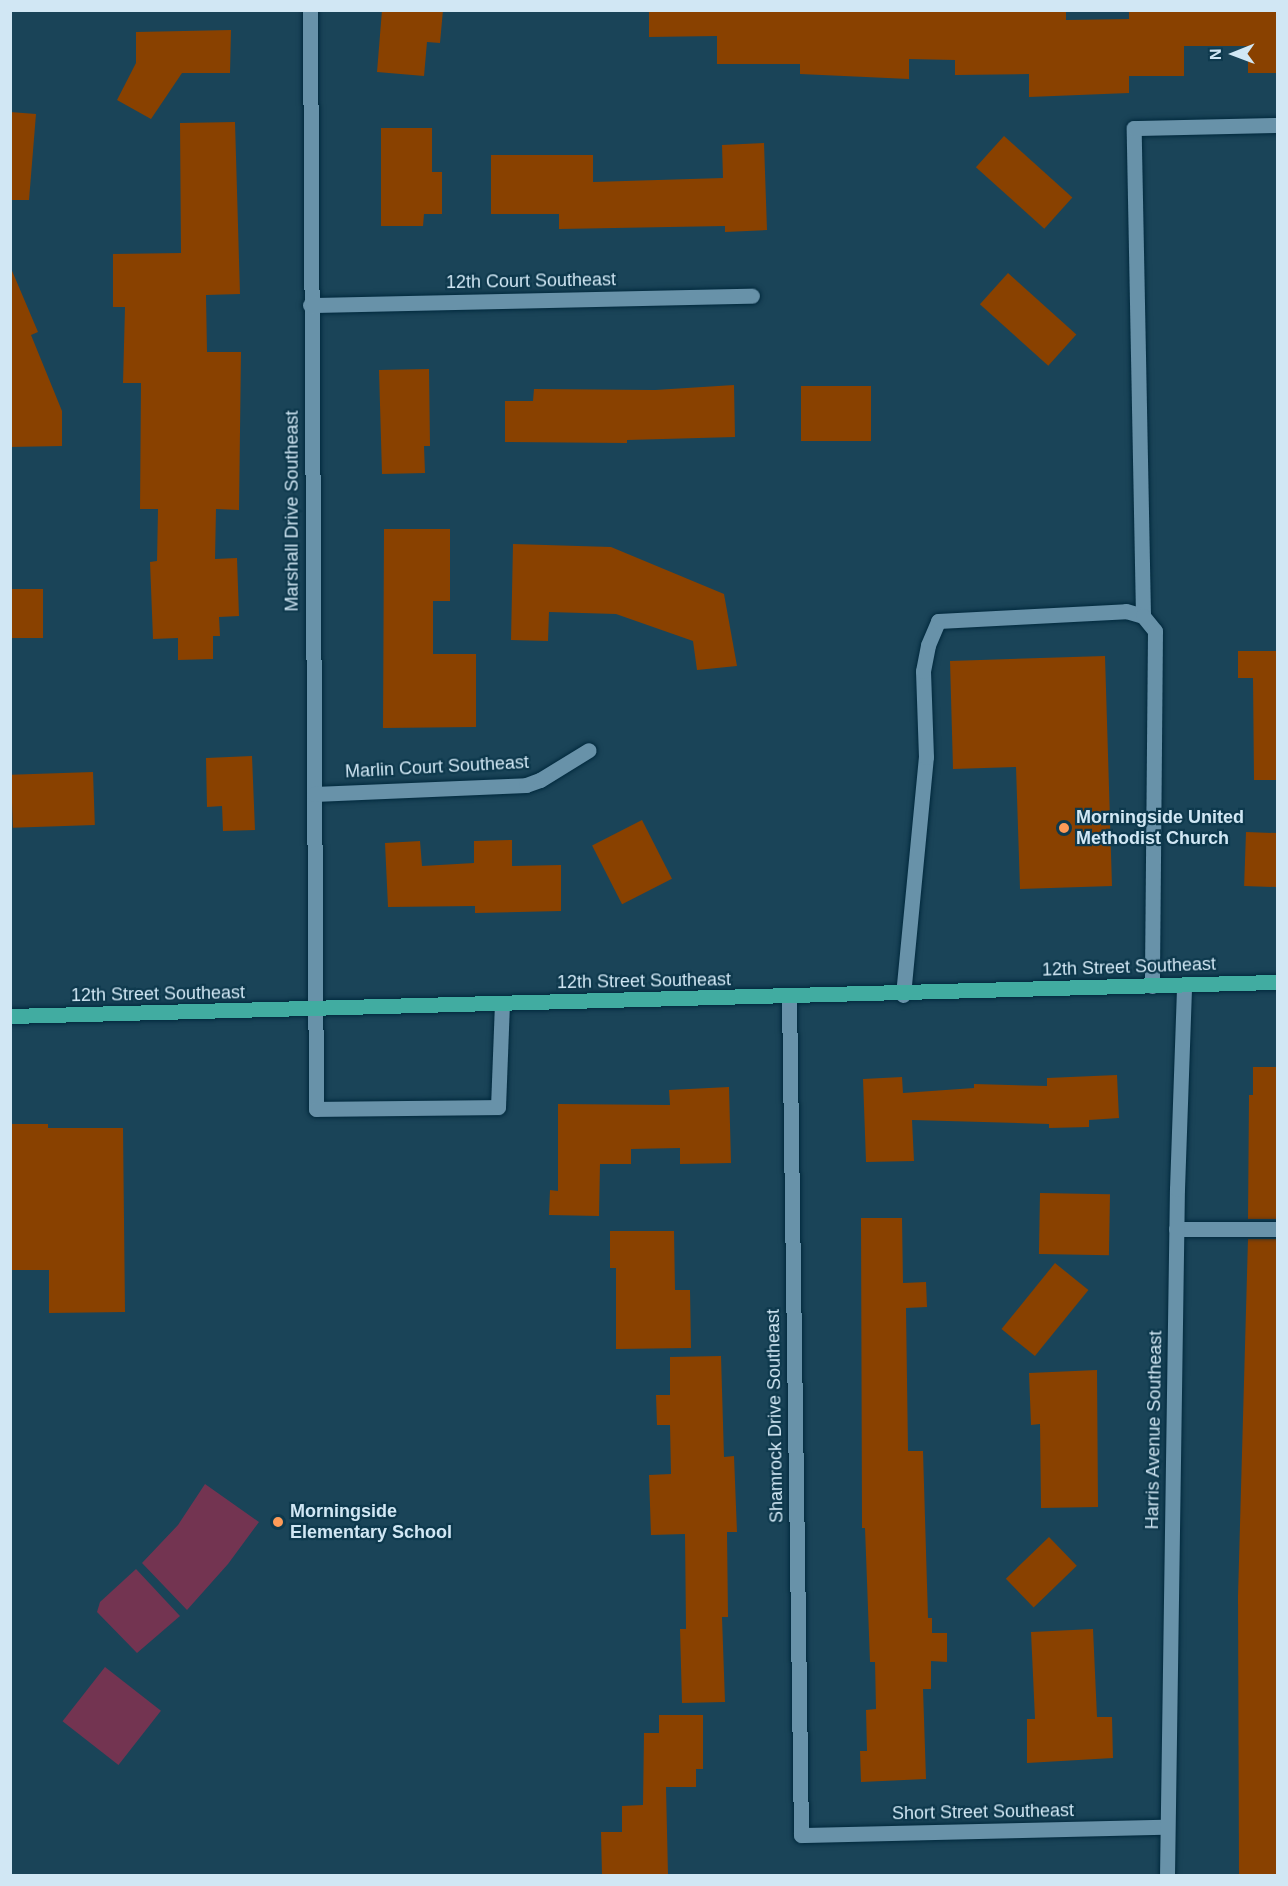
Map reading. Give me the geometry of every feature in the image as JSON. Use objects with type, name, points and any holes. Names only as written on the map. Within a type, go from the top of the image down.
[{"type":"main road","name":"12th Street Southeast","points":[[10,1016],[317,1011],[1278,982]]},
{"type":"street","name":"Marshall Drive Southeast","points":[[310,10],[316,1109],[498,1107],[502,1004]]},
{"type":"street","points":[[1143,616],[1134,128],[1278,125]]},
{"type":"street","name":"12th Court Southeast","points":[[310,305],[752,296]]},
{"type":"street","points":[[903,995],[926,757],[923,671],[928,645],[938,621],[1126,611],[1143,616],[1155,631],[1152,987]]},
{"type":"street","name":"Marlin Court Southeast","points":[[314,794],[525,785],[540,780],[589,750]]},
{"type":"street","name":"Harris Avenue Southeast","points":[[1167,1875],[1176,1229],[1184,985]]},
{"type":"street","name":"Shamrock Drive Southeast","points":[[789,997],[801,1835]]},
{"type":"street","points":[[1176,1229],[1278,1229]]},
{"type":"street","name":"Short Street Southeast","points":[[801,1835],[1167,1827]]},
{"type":"shaded area","points":[[205,1484],[259,1522],[228,1564],[187,1610],[142,1563],[178,1525]]},
{"type":"shaded area","points":[[136,1569],[180,1616],[137,1653],[97,1612],[100,1602]]},
{"type":"shaded area","points":[[105,1667],[161,1711],[118,1765],[63,1721]]},
{"type":"building","points":[[382,10],[443,10],[440,43],[427,42],[424,76],[377,72]]},
{"type":"building","points":[[649,10],[1066,10],[1066,20],[1129,19],[1129,10],[1278,10],[1278,73],[1248,73],[1248,46],[1184,46],[1184,76],[1129,76],[1129,93],[1029,97],[1029,74],[955,75],[955,60],[909,59],[909,79],[800,74],[800,64],[717,64],[717,36],[649,37]]},
{"type":"building","points":[[231,30],[230,73],[182,73],[151,119],[117,100],[136,63],[136,32]]},
{"type":"building","points":[[10,112],[36,114],[29,200],[10,200]]},
{"type":"building","points":[[235,122],[240,294],[206,295],[207,352],[241,352],[239,510],[216,509],[215,559],[237,558],[239,616],[219,617],[220,636],[213,636],[213,659],[178,660],[178,638],[153,639],[150,562],[157,561],[158,509],[140,509],[141,383],[123,383],[125,307],[113,307],[113,254],[181,253],[180,123]]},
{"type":"building","points":[[381,128],[432,128],[432,172],[442,172],[442,214],[424,214],[423,226],[381,226]]},
{"type":"building","points":[[1004,136],[1072,198],[1044,229],[976,167]]},
{"type":"building","points":[[764,143],[767,230],[725,232],[725,226],[559,229],[559,214],[491,214],[491,155],[593,155],[593,182],[723,178],[722,145]]},
{"type":"building","points":[[10,266],[38,332],[31,335],[62,411],[62,446],[10,447]]},
{"type":"building","points":[[1008,273],[1076,335],[1048,366],[980,304]]},
{"type":"building","points":[[429,369],[430,446],[424,446],[425,473],[382,474],[379,370]]},
{"type":"building","points":[[734,385],[735,437],[627,440],[627,443],[505,442],[505,401],[533,401],[534,389],[655,390]]},
{"type":"building","points":[[801,386],[871,386],[871,441],[801,441]]},
{"type":"building","points":[[384,529],[450,529],[450,601],[433,601],[433,654],[476,654],[476,727],[383,728]]},
{"type":"building","points":[[513,544],[611,547],[724,594],[737,666],[697,670],[693,641],[616,614],[549,612],[548,641],[511,640]]},
{"type":"building","points":[[10,589],[43,589],[43,638],[10,638]]},
{"type":"building","points":[[1238,651],[1278,651],[1278,780],[1254,780],[1253,678],[1238,678]]},
{"type":"building","name":"Morningside United Methodist Church","points":[[1105,656],[1112,886],[1020,889],[1016,767],[953,769],[950,661]]},
{"type":"building","points":[[252,756],[255,830],[223,831],[222,806],[207,807],[206,758]]},
{"type":"building","points":[[93,772],[95,825],[13,828],[11,775]]},
{"type":"building","points":[[642,820],[672,879],[622,904],[592,845]]},
{"type":"building","points":[[1246,832],[1278,833],[1276,887],[1244,886]]},
{"type":"building","points":[[512,840],[512,866],[561,865],[561,911],[475,913],[475,906],[388,907],[385,843],[420,841],[422,866],[474,863],[474,841]]},
{"type":"building","points":[[1253,1067],[1278,1067],[1278,1219],[1248,1219],[1249,1095],[1253,1095]]},
{"type":"building","points":[[1117,1075],[1119,1118],[1089,1120],[1089,1127],[1049,1128],[1049,1124],[912,1120],[914,1161],[866,1162],[863,1079],[902,1077],[903,1093],[974,1088],[974,1084],[1047,1086],[1047,1078]]},
{"type":"building","points":[[729,1087],[731,1163],[680,1164],[680,1148],[631,1149],[631,1164],[600,1164],[599,1216],[549,1215],[550,1190],[558,1191],[558,1104],[670,1105],[669,1090]]},
{"type":"building","points":[[10,1124],[48,1124],[48,1128],[123,1128],[125,1312],[49,1313],[49,1270],[10,1270]]},
{"type":"building","points":[[1040,1193],[1110,1194],[1109,1255],[1039,1254]]},
{"type":"building","points":[[861,1218],[902,1218],[903,1283],[926,1282],[927,1307],[906,1308],[908,1451],[923,1451],[928,1618],[932,1618],[932,1633],[947,1633],[947,1662],[931,1661],[931,1689],[923,1689],[926,1779],[861,1782],[860,1751],[867,1751],[866,1710],[876,1709],[875,1662],[870,1662],[865,1528],[862,1528]]},
{"type":"building","points":[[610,1231],[674,1231],[675,1290],[690,1290],[691,1348],[616,1349],[616,1268],[610,1268]]},
{"type":"building","points":[[1248,1239],[1278,1239],[1278,1875],[1239,1875],[1238,1596]]},
{"type":"building","points":[[1055,1263],[1088,1290],[1035,1356],[1002,1329]]},
{"type":"building","points":[[721,1356],[724,1457],[734,1456],[737,1532],[727,1532],[728,1617],[722,1617],[725,1702],[682,1703],[680,1629],[686,1629],[685,1534],[651,1535],[649,1475],[671,1474],[670,1425],[657,1425],[656,1395],[670,1395],[670,1357]]},
{"type":"building","points":[[1097,1370],[1098,1507],[1041,1508],[1040,1424],[1031,1425],[1029,1373]]},
{"type":"building","points":[[1049,1537],[1077,1566],[1034,1607],[1006,1579]]},
{"type":"building","points":[[1093,1629],[1097,1717],[1112,1717],[1113,1758],[1027,1763],[1027,1719],[1035,1719],[1031,1632]]},
{"type":"building","points":[[659,1715],[703,1715],[703,1769],[696,1769],[696,1787],[666,1787],[668,1875],[602,1875],[601,1832],[622,1832],[622,1806],[643,1805],[644,1733],[659,1733]]},
{"type":"place","name":"Morningside United Methodist Church","points":[[1064,828]]},
{"type":"place","name":"Morningside Elementary School","points":[[278,1522]]}]
